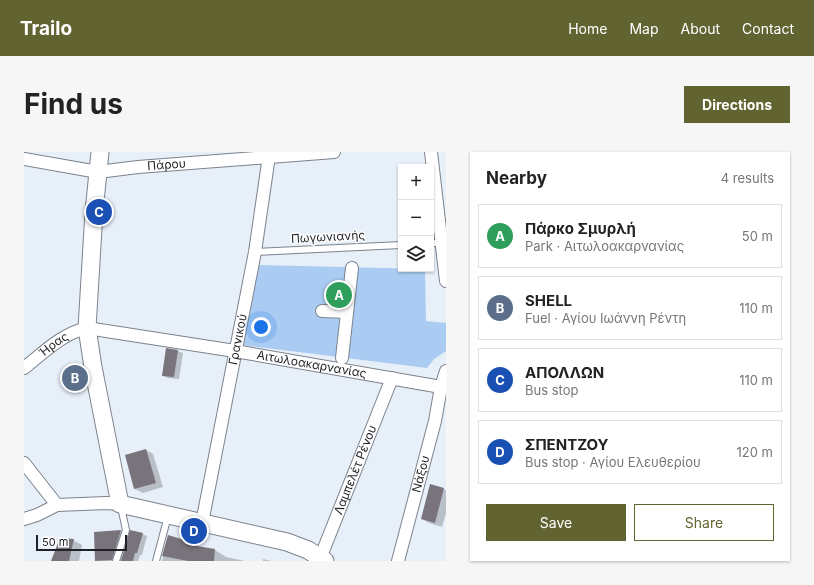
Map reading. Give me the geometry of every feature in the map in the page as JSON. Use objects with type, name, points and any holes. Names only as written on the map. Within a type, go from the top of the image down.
[{"type":"street","points":[[100,152],[94,212],[87,328],[90,371],[95,398],[120,504]]},
{"type":"street","name":"Πάρου","points":[[24,159],[98,172],[269,156],[334,152]]},
{"type":"street","points":[[431,152],[436,243],[446,281]]},
{"type":"street","name":"Γρανικού","points":[[202,523],[255,252],[269,156]]},
{"type":"street","points":[[342,358],[352,268]]},
{"type":"street","points":[[322,312],[347,312]]},
{"type":"street","name":"Αιτωλοακαρνανίας","points":[[87,328],[235,351],[392,378],[443,390]]},
{"type":"street","name":"Ήρας","points":[[24,368],[67,336],[87,328]]},
{"type":"street","name":"Νάξου","points":[[398,561],[443,390],[446,371]]},
{"type":"street","name":"Λαμπελέτ Ρένου","points":[[322,560],[392,378]]},
{"type":"street","points":[[24,463],[57,505]]},
{"type":"street","points":[[24,519],[37,515],[57,505],[106,503],[120,504],[287,542],[308,550],[322,560]]},
{"type":"lane","name":"Πωγωνιανής","points":[[255,252],[398,245]]},
{"type":"lane","points":[[116,561],[126,530],[120,504]]},
{"type":"lane","points":[[156,561],[169,515]]},
{"type":"shaded area","points":[[259,265],[398,268],[398,272],[425,272],[426,321],[446,323],[446,351],[434,359],[427,368],[243,345]]},
{"type":"building","points":[[166,348],[178,350],[174,377],[162,376]]},
{"type":"building","points":[[81,372],[84,381],[69,384],[67,376]]},
{"type":"building","points":[[146,449],[156,483],[134,489],[125,455]]},
{"type":"building","points":[[430,484],[444,488],[435,523],[421,519]]},
{"type":"building","points":[[121,530],[112,560],[95,561],[94,532]]},
{"type":"building","points":[[130,530],[143,533],[133,561],[121,561]]},
{"type":"building","points":[[168,535],[191,542],[191,545],[215,549],[214,561],[188,561],[162,556]]},
{"type":"building","points":[[60,538],[74,539],[69,561],[51,561]]},
{"type":"place","name":"ΑΠΟΛΛΩΝ","points":[[99,212]]},
{"type":"place","name":"Πάρκο Σµυρλή","points":[[339,295]]},
{"type":"place","name":"SHELL","points":[[75,378]]},
{"type":"place","name":"ΣΠΕΝΤΖΟΥ","points":[[194,531]]}]
